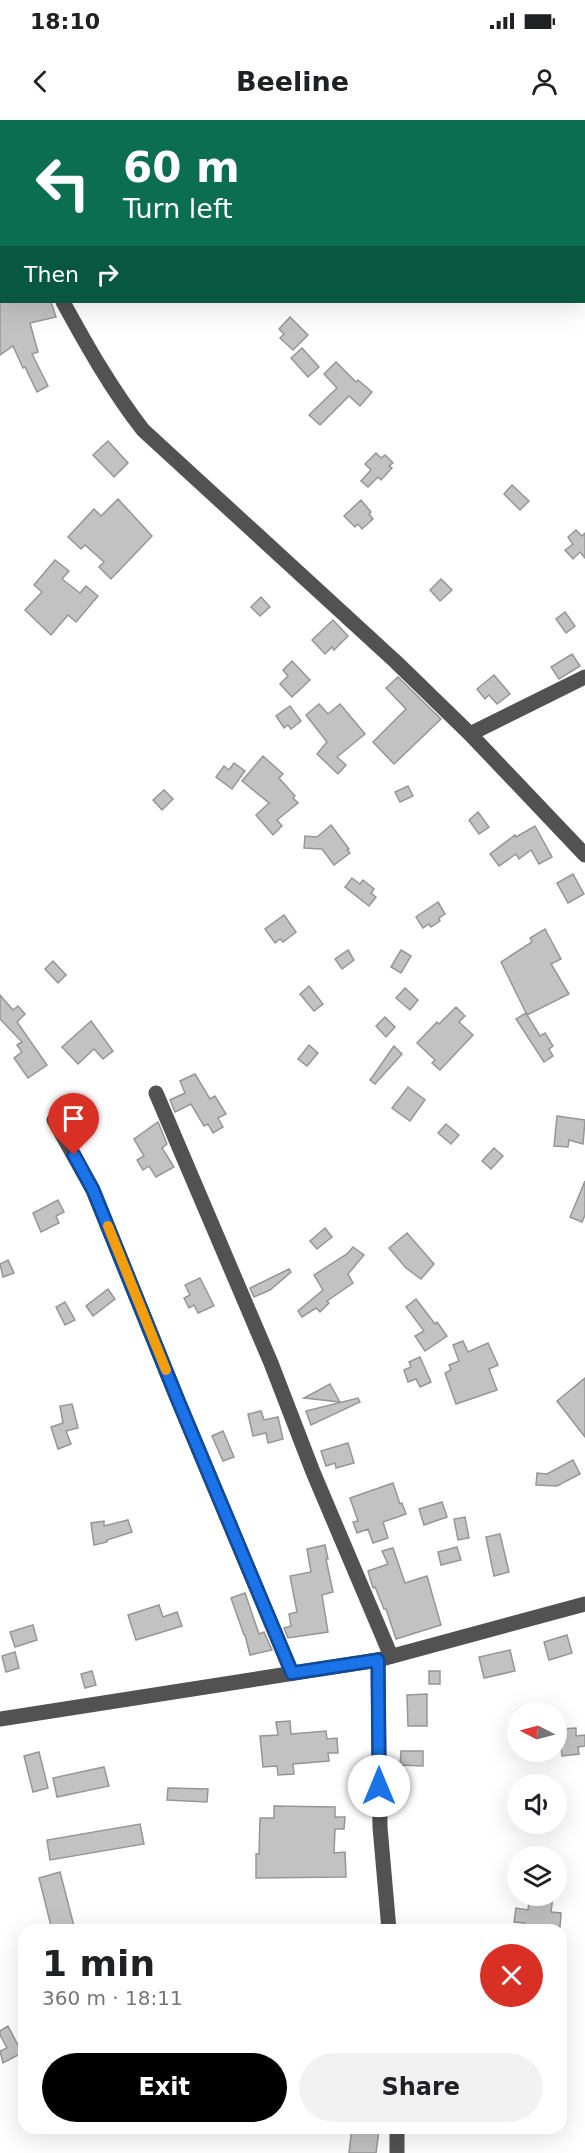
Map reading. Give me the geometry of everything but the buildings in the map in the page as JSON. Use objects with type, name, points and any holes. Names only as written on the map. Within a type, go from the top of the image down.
[{"type":"street","points":[[64,303],[112,388],[143,430],[396,662],[470,734],[585,855]]},
{"type":"street","points":[[470,734],[585,677]]},
{"type":"street","points":[[156,1093],[271,1363],[385,1658],[380,1827],[388,1924]]},
{"type":"street","points":[[54,1120],[93,1190],[292,1673]]},
{"type":"street","points":[[0,1719],[385,1658],[585,1604]]},
{"type":"street","points":[[397,2134],[397,2153]]},
{"type":"slow traffic","points":[[108,1226],[166,1370]]},
{"type":"route","points":[[74,1155],[93,1190],[121,1256],[177,1398],[292,1673],[378,1660],[379,1786]]}]
